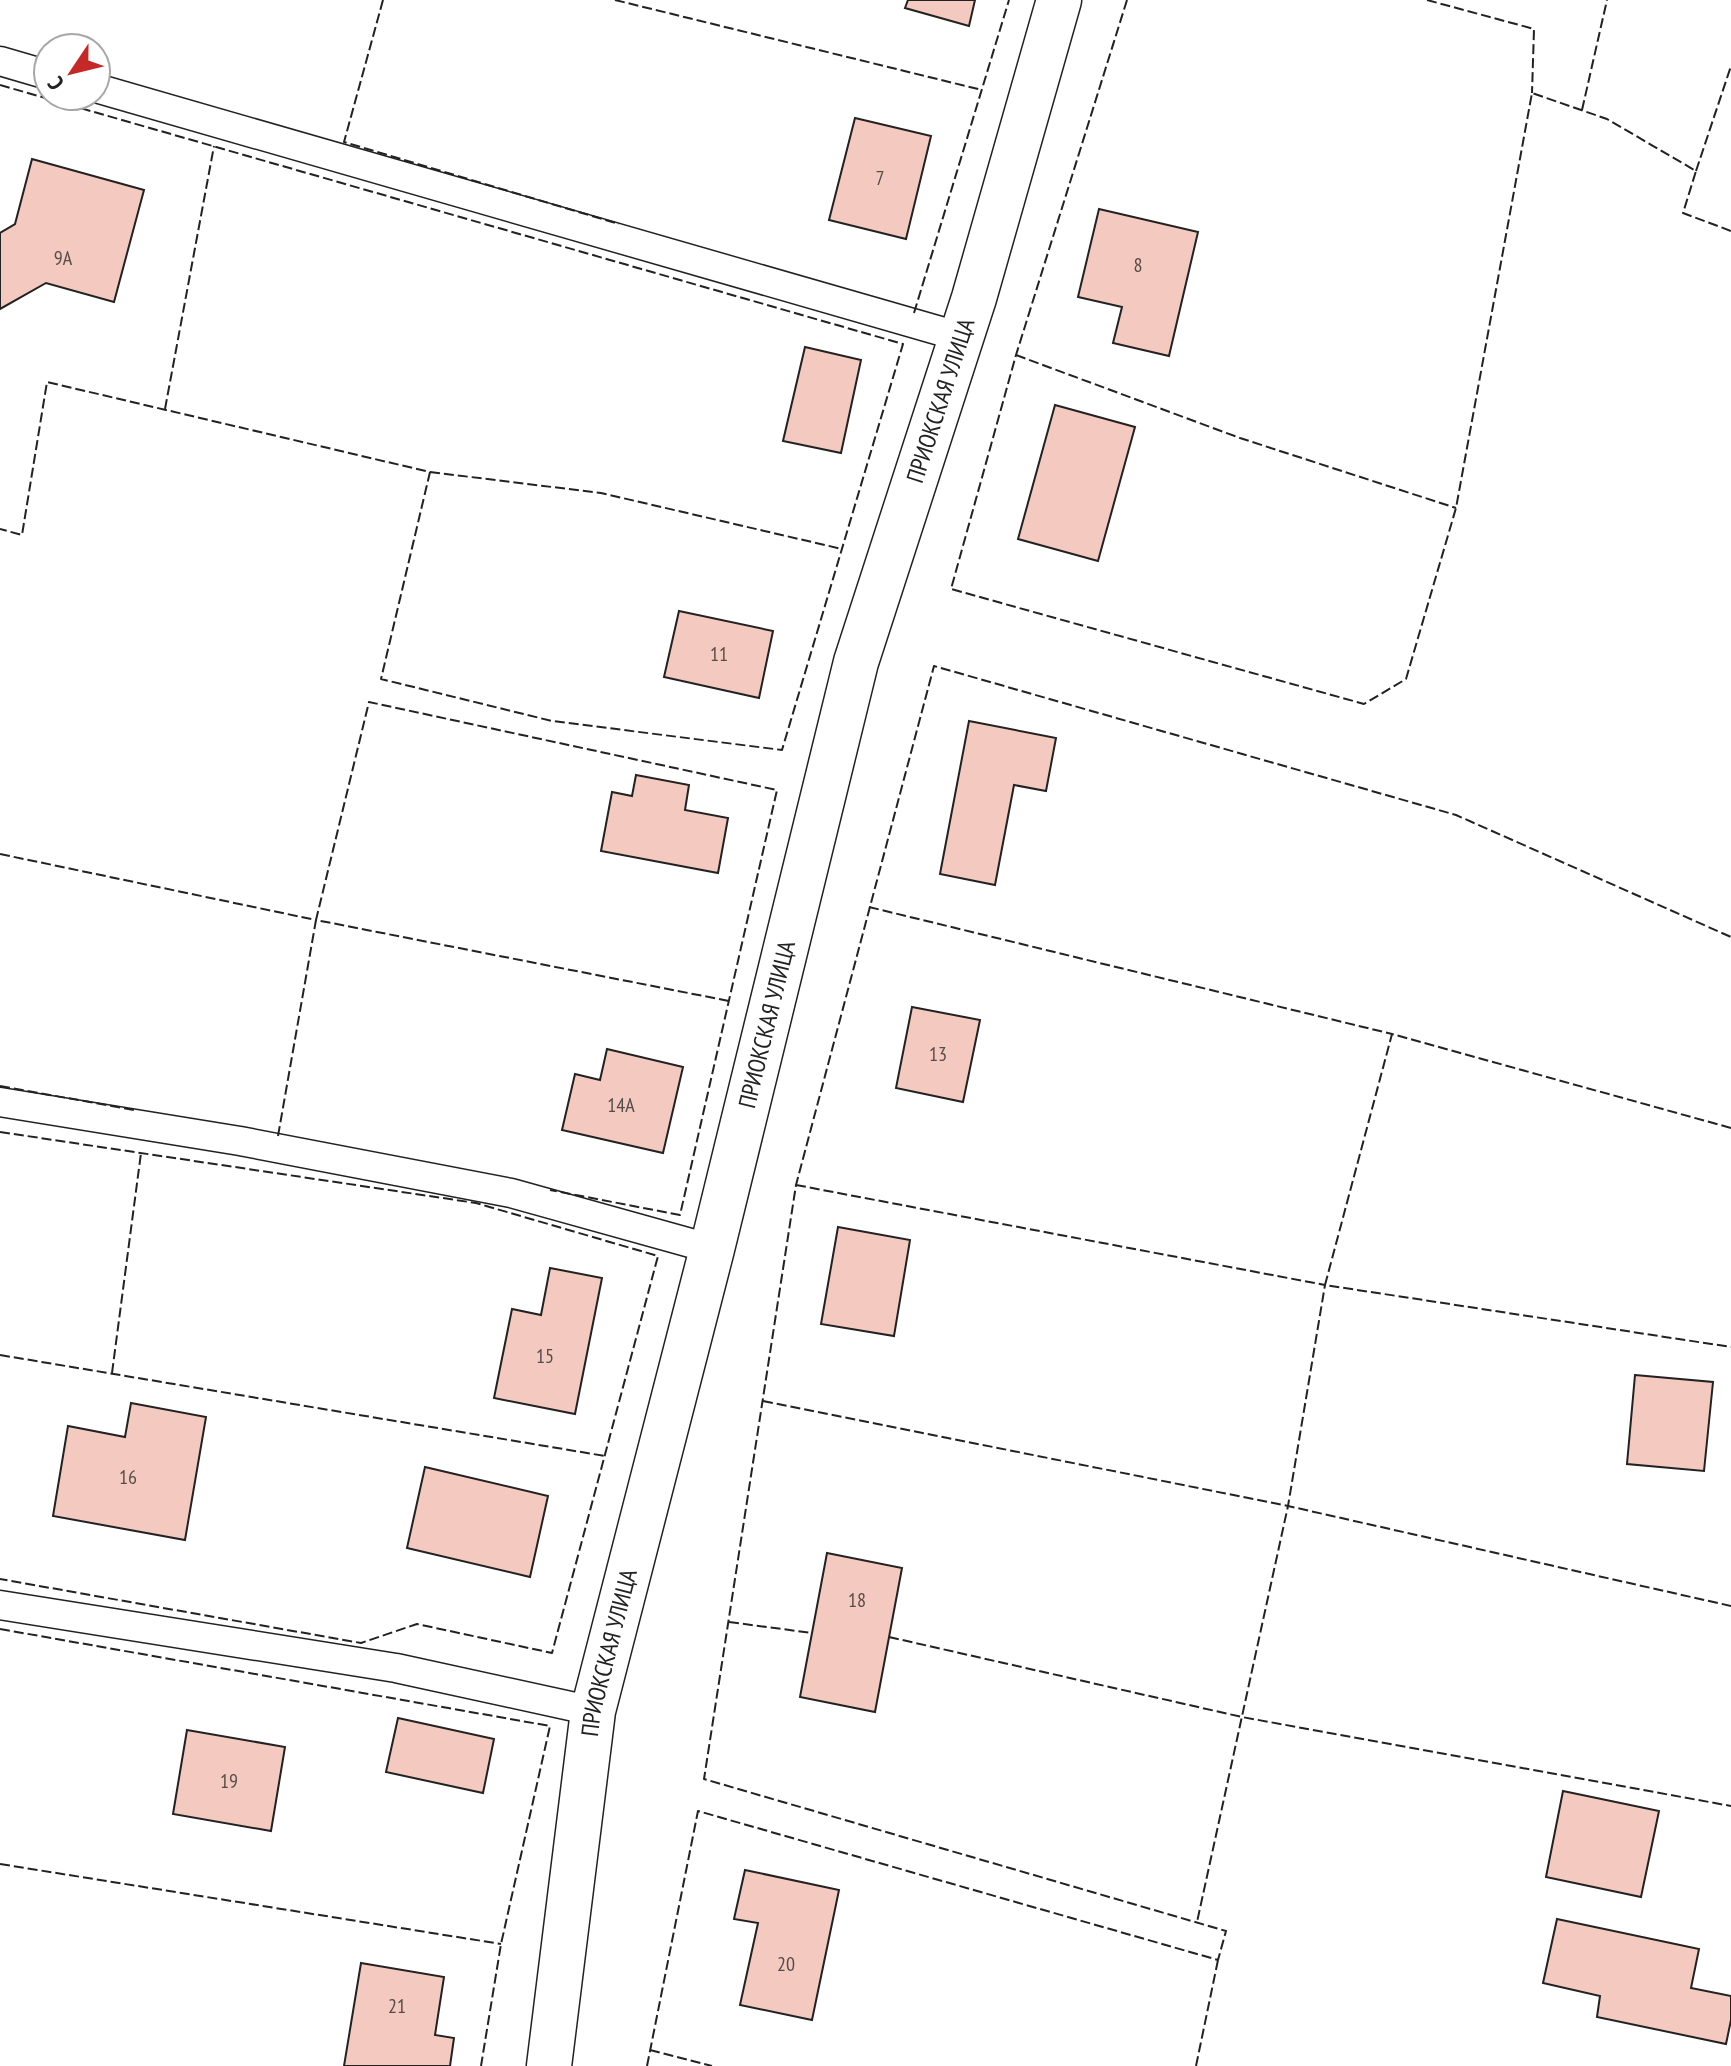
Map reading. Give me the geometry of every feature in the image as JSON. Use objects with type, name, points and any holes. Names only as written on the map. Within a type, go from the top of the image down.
[{"type":"street","name":"ПРИОКСКАЯ УЛИЦА","points":[[549,2066],[593,1711],[712,1249],[856,662],[961,337],[1059,0]]},
{"type":"lane","points":[[0,61],[32,70]]},
{"type":"lane","points":[[112,93],[961,337]]},
{"type":"lane","points":[[0,1102],[240,1141],[511,1193],[712,1249]]},
{"type":"lane","points":[[0,1605],[396,1668],[593,1711]]},
{"type":"building","points":[[908,0],[975,0],[969,26],[905,8]]},
{"type":"building","points":[[855,118],[931,136],[906,239],[829,220]]},
{"type":"building","points":[[32,159],[144,190],[114,302],[46,283],[0,309],[0,233],[15,224]]},
{"type":"building","points":[[1099,209],[1198,232],[1169,356],[1113,343],[1122,307],[1078,297]]},
{"type":"building","points":[[805,347],[861,360],[841,453],[783,441]]},
{"type":"building","points":[[1055,405],[1135,427],[1098,561],[1018,539]]},
{"type":"building","points":[[679,611],[773,631],[759,698],[664,677]]},
{"type":"building","points":[[969,721],[1056,738],[1046,791],[1014,785],[995,885],[940,874]]},
{"type":"building","points":[[636,775],[689,785],[685,810],[728,818],[718,873],[601,851],[612,792],[632,796]]},
{"type":"building","points":[[912,1007],[980,1020],[963,1102],[896,1088]]},
{"type":"building","points":[[607,1049],[683,1067],[663,1153],[562,1130],[575,1074],[600,1080]]},
{"type":"building","points":[[838,1227],[910,1240],[894,1336],[821,1324]]},
{"type":"building","points":[[550,1268],[602,1278],[575,1414],[494,1398],[512,1309],[541,1315]]},
{"type":"building","points":[[1635,1375],[1713,1382],[1704,1471],[1627,1464]]},
{"type":"building","points":[[131,1403],[206,1417],[185,1540],[53,1516],[68,1426],[125,1437]]},
{"type":"building","points":[[425,1467],[548,1496],[530,1577],[407,1548]]},
{"type":"building","points":[[827,1553],[902,1568],[875,1712],[800,1697]]},
{"type":"building","points":[[398,1718],[494,1739],[483,1793],[386,1772]]},
{"type":"building","points":[[187,1730],[285,1747],[271,1831],[173,1814]]},
{"type":"building","points":[[1563,1791],[1659,1811],[1641,1897],[1546,1877]]},
{"type":"building","points":[[745,1870],[839,1890],[812,2020],[740,2005],[758,1923],[734,1919]]},
{"type":"building","points":[[1557,1919],[1699,1949],[1691,1988],[1731,1996],[1731,2020],[1726,2044],[1597,2017],[1600,1996],[1543,1983]]},
{"type":"building","points":[[361,1963],[444,1977],[435,2035],[454,2038],[450,2066],[344,2066]]},
{"type":"fence","points":[[383,0],[344,142],[619,224]]},
{"type":"fence","points":[[615,0],[982,90]]},
{"type":"fence","points":[[914,313],[1009,0]]},
{"type":"fence","points":[[1127,0],[1016,355],[951,589],[1364,704],[1406,679],[1456,508],[1532,93],[1607,119],[1696,171],[1683,213],[1731,231]]},
{"type":"fence","points":[[1427,0],[1534,29],[1532,93]]},
{"type":"fence","points":[[1582,110],[1607,0]]},
{"type":"fence","points":[[1696,171],[1731,66]]},
{"type":"fence","points":[[0,85],[903,344],[782,750],[552,721],[381,679],[430,472],[47,382],[22,535],[0,529]]},
{"type":"fence","points":[[165,409],[214,146]]},
{"type":"fence","points":[[1016,355],[1240,438],[1456,508]]},
{"type":"fence","points":[[430,472],[601,493],[842,549]]},
{"type":"fence","points":[[647,2066],[698,1811],[1218,1960],[1226,1931],[704,1779],[796,1185],[934,666],[1456,815],[1731,937]]},
{"type":"fence","points":[[0,854],[316,920],[369,702],[777,790],[680,1215],[550,1190]]},
{"type":"fence","points":[[869,907],[1392,1034]]},
{"type":"fence","points":[[278,1136],[316,920],[729,1001]]},
{"type":"fence","points":[[1731,1128],[1392,1034],[1325,1285],[1731,1347]]},
{"type":"fence","points":[[0,1086],[134,1110]]},
{"type":"fence","points":[[0,1132],[476,1203],[658,1256],[552,1653],[417,1624],[361,1643],[0,1579]]},
{"type":"fence","points":[[112,1373],[141,1153]]},
{"type":"fence","points":[[796,1185],[1325,1285],[1288,1506],[1197,1922]]},
{"type":"fence","points":[[0,1355],[605,1456]]},
{"type":"fence","points":[[763,1401],[1288,1506],[1731,1606]]},
{"type":"fence","points":[[729,1622],[812,1633]]},
{"type":"fence","points":[[0,1629],[550,1726],[501,1944],[481,2066]]},
{"type":"fence","points":[[889,1637],[1242,1717],[1731,1806]]},
{"type":"fence","points":[[0,1864],[501,1944]]},
{"type":"fence","points":[[1196,2066],[1218,1960]]},
{"type":"fence","points":[[650,2050],[712,2066]]}]
